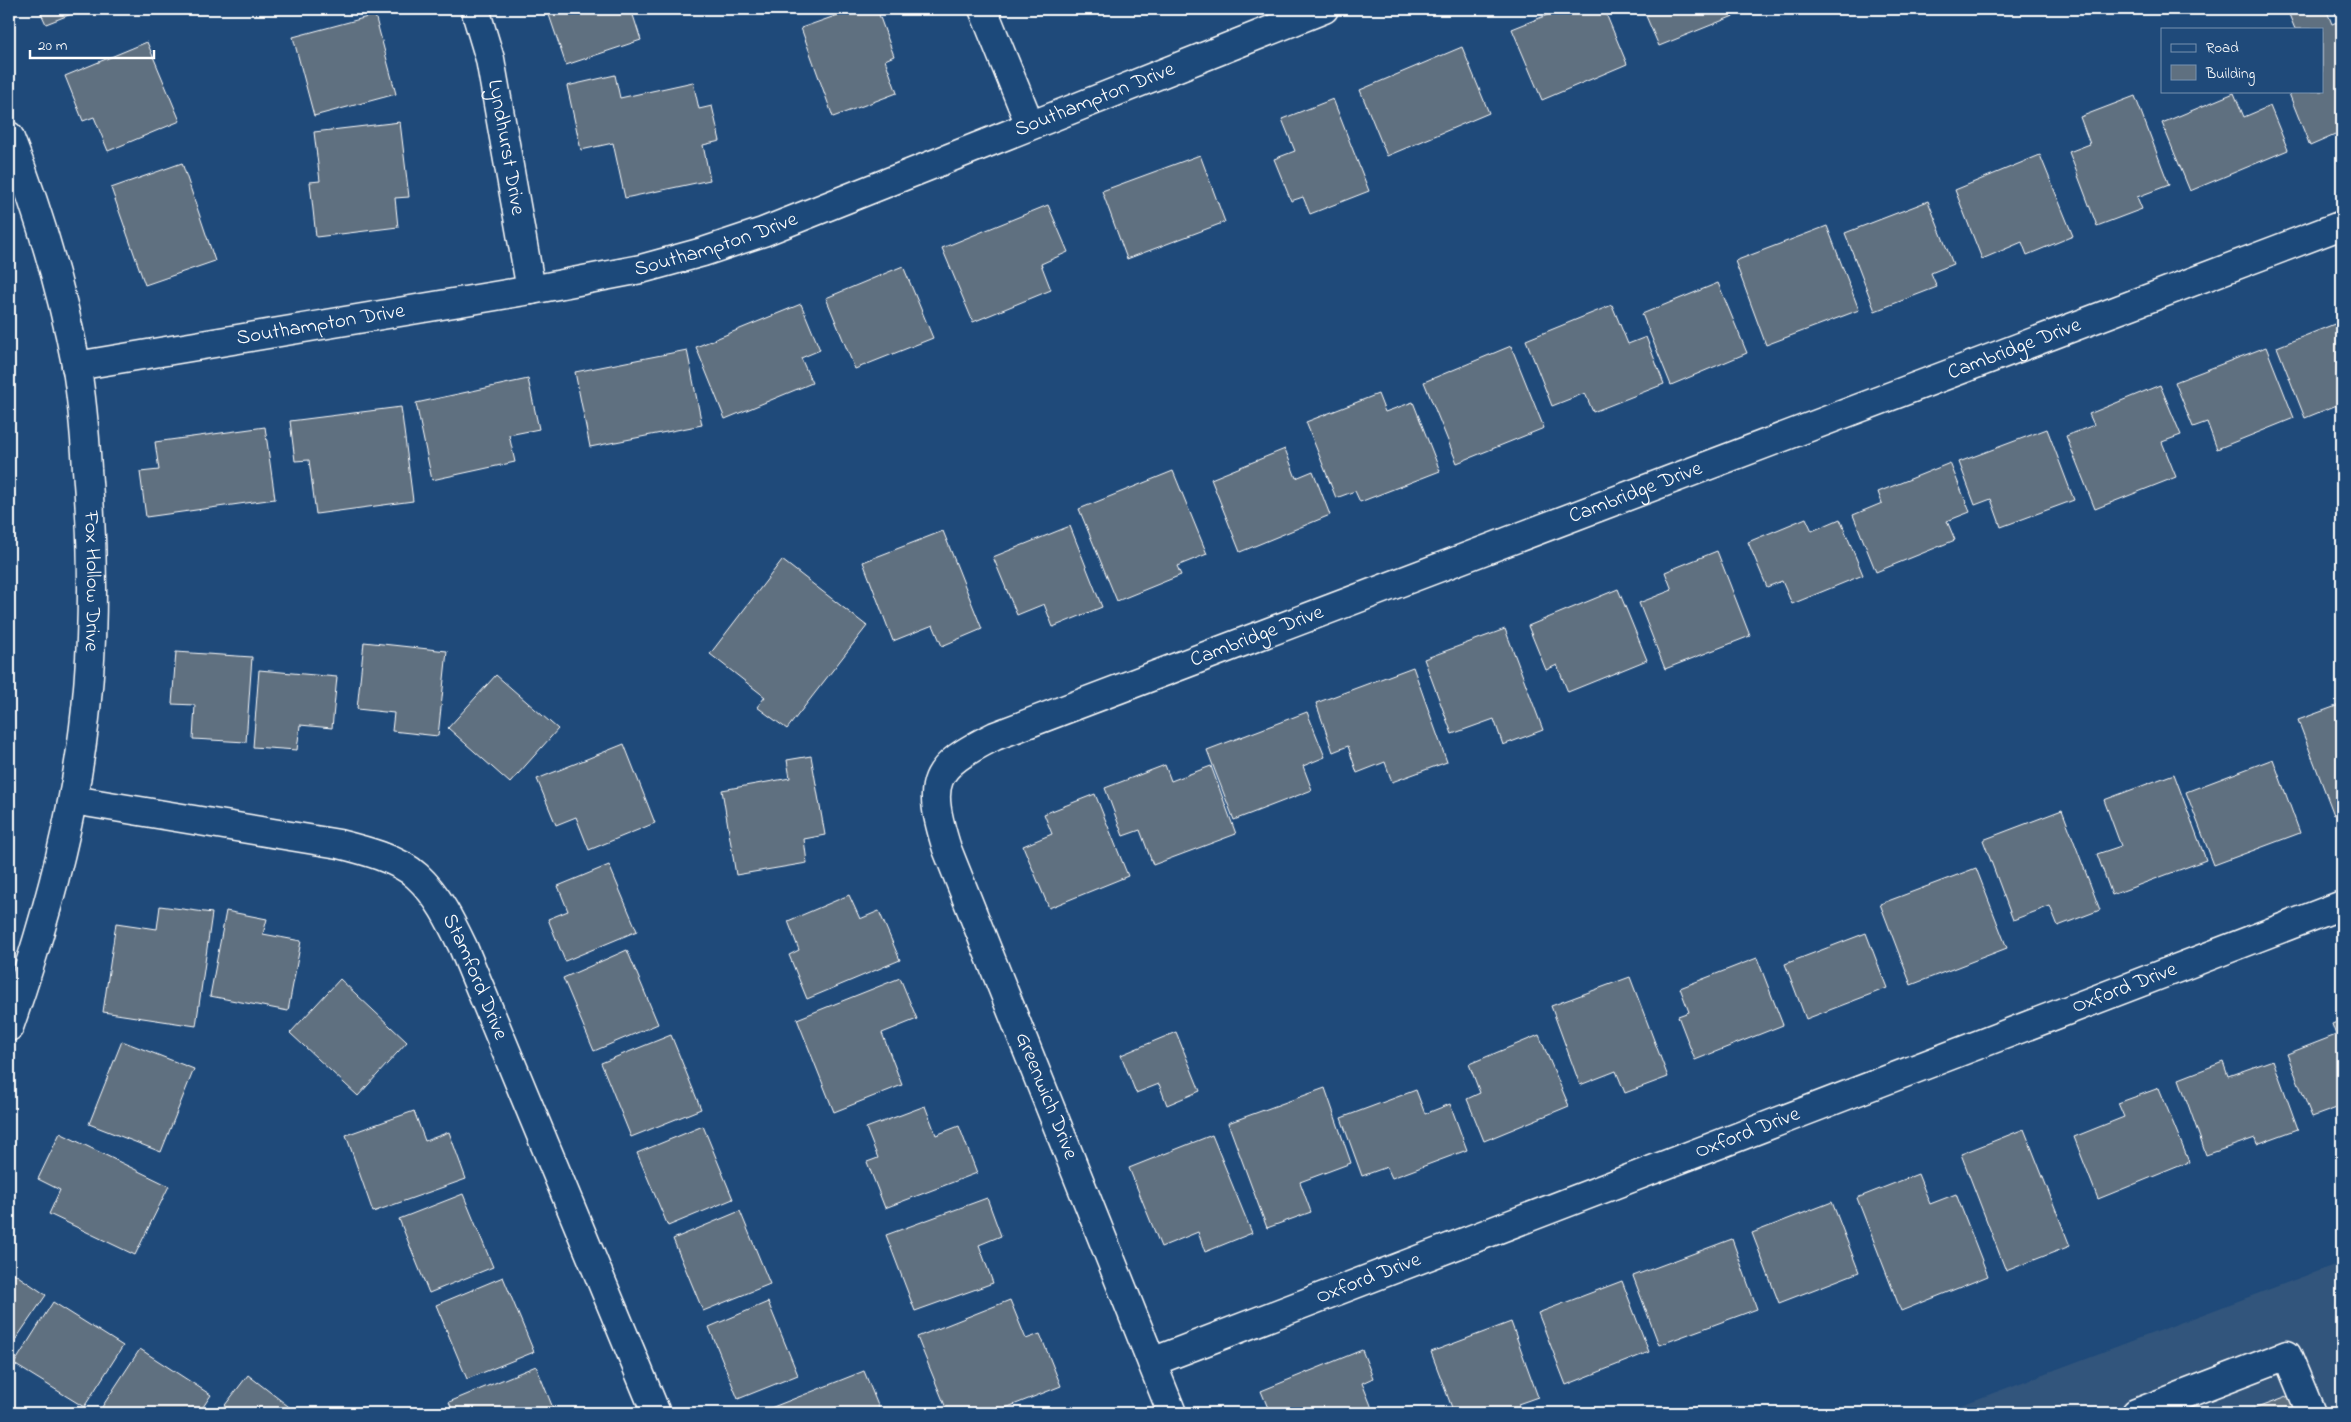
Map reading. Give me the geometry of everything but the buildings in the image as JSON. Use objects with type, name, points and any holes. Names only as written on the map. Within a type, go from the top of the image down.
[{"type":"street","name":"Lyndhurst Drive","points":[[475,9],[490,59],[531,290]]},
{"type":"street","points":[[983,9],[1030,125]]},
{"type":"street","name":"Southampton Drive","points":[[76,366],[531,290],[641,269],[703,252],[763,232],[1324,9]]},
{"type":"street","name":"Fox Hollow Drive","points":[[9,136],[34,206],[76,366],[85,445],[93,569],[84,724],[73,800],[60,861],[30,969],[9,1027]]},
{"type":"street","name":"Cambridge Drive","points":[[938,776],[954,760],[995,736],[2342,225]]},
{"type":"street","name":"Greenwich Drive","points":[[938,776],[935,799],[939,825],[947,849],[1172,1413]]},
{"type":"street","name":"Stamford Drive","points":[[73,800],[339,844],[383,858],[416,875],[434,896],[450,920],[463,947],[656,1413]]},
{"type":"street","name":"Oxford Drive","points":[[1152,1362],[2342,905]]},
{"type":"street","points":[[2136,1413],[2287,1355],[2311,1413]]},
{"type":"shaded area","points":[[2342,1262],[2342,1413],[1940,1413]]}]
